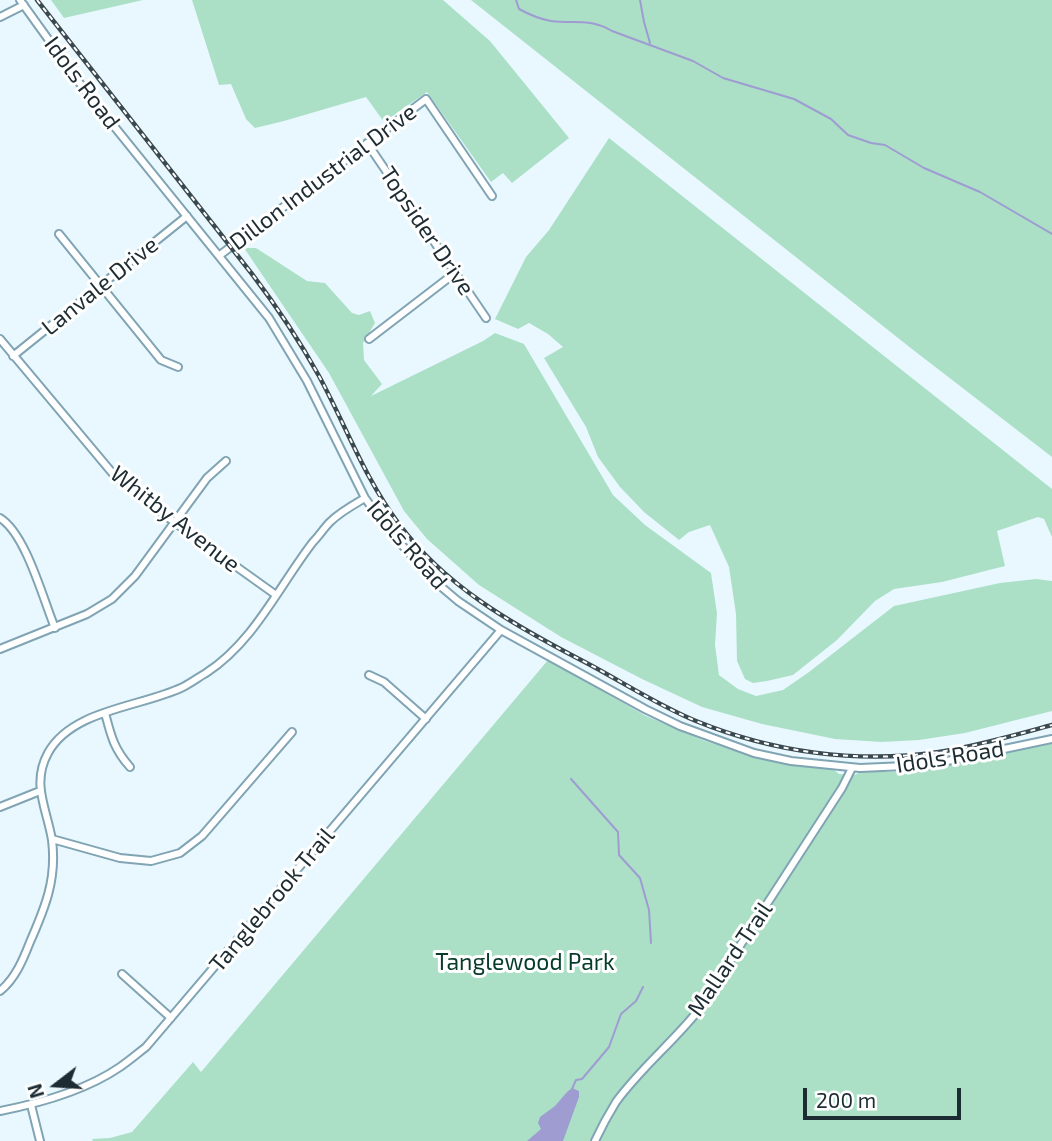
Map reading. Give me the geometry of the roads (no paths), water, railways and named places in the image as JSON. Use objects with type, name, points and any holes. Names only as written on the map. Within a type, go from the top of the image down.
[{"type":"street","points":[[0,18],[22,3]]},
{"type":"street","name":"Idols Road","points":[[22,3],[76,78],[269,318],[307,381],[365,498],[386,527],[432,579],[458,601],[502,630],[645,709],[680,726],[754,753],[790,761],[852,768],[928,765],[1052,739]]},
{"type":"street","name":"Dillon Industrial Drive","points":[[220,255],[426,99],[492,196]]},
{"type":"street","name":"Topsider Drive","points":[[367,143],[486,318]]},
{"type":"street","name":"Lanvale Drive","points":[[13,356],[187,216]]},
{"type":"street","points":[[59,234],[161,360],[178,367]]},
{"type":"street","points":[[369,339],[455,273]]},
{"type":"street","name":"Whitby Avenue","points":[[0,339],[114,475],[276,595]]},
{"type":"street","points":[[0,649],[87,614],[112,599],[135,576],[207,478],[226,461]]},
{"type":"street","points":[[0,991],[20,968],[46,907],[53,869],[51,839],[40,784],[44,762],[51,747],[72,727],[183,687],[209,671],[241,642],[330,522],[365,498]]},
{"type":"street","points":[[0,518],[8,523],[21,541],[55,628]]},
{"type":"street","name":"Tanglebrook Trail","points":[[0,1111],[31,1105],[89,1084],[118,1068],[146,1047],[502,630]]},
{"type":"street","points":[[369,675],[384,682],[426,719]]},
{"type":"street","points":[[105,713],[119,755],[130,767]]},
{"type":"street","points":[[51,839],[120,858],[151,861],[180,853],[202,836],[292,732]]},
{"type":"street","name":"Mallard Trail","points":[[595,1141],[609,1113],[625,1091],[697,1012],[842,788],[852,768]]},
{"type":"street","points":[[0,807],[40,791]]},
{"type":"street","points":[[122,974],[171,1018]]},
{"type":"street","points":[[31,1105],[40,1141]]},
{"type":"water","points":[[572,1088],[579,1091],[579,1097],[563,1141],[527,1141],[541,1129],[538,1123],[540,1117]]},
{"type":"waterway","points":[[516,0],[519,9],[539,18],[597,24],[693,61],[723,78],[794,99],[831,119],[848,135],[885,145],[924,168],[980,192],[1052,234]]},
{"type":"waterway","points":[[640,0],[650,43]]},
{"type":"waterway","points":[[571,779],[618,832],[619,855],[640,878],[649,910],[651,943]]},
{"type":"waterway","points":[[572,1089],[576,1080],[582,1079],[609,1047],[621,1014],[636,1001],[643,987]]},
{"type":"railway","points":[[37,0],[279,311],[319,376],[366,471],[399,524],[437,566],[481,602],[529,632],[681,714],[725,732],[784,748],[846,756],[908,755],[967,747],[1052,725]]},
{"type":"park label","name":"Tanglewood Park","points":[[525,962]]}]
